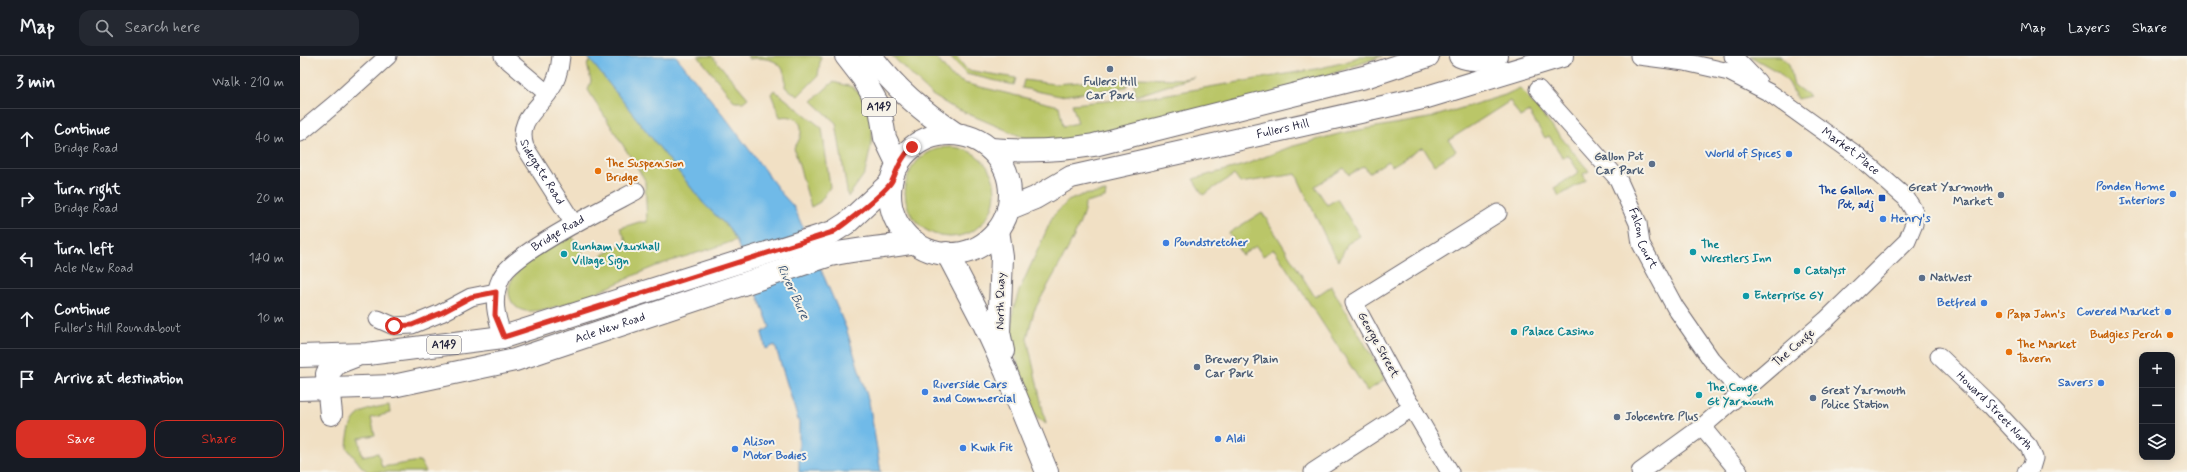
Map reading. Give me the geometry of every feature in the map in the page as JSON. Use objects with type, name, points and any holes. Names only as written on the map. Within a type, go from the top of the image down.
[{"type":"main road","name":"A149","points":[[846,56],[863,78],[880,108],[885,138],[895,174],[893,211],[902,228],[915,242],[930,250],[957,253],[976,248],[998,230],[1008,209],[1010,192],[1008,176],[997,157],[990,149],[974,139],[956,134],[923,111],[901,92],[871,56]]},
{"type":"main road","points":[[990,149],[1027,152],[1049,151],[1094,145],[1233,111],[1397,62],[1428,56]]},
{"type":"main road","points":[[1460,56],[1466,59],[1496,56]]},
{"type":"main road","name":"Fullers Hill","points":[[1008,209],[1035,198],[1071,177],[1420,99],[1521,70],[1562,56]]},
{"type":"main road","name":"A149","points":[[895,174],[907,153],[919,143],[933,136],[956,134]]},
{"type":"main road","name":"Acle New Road","points":[[300,356],[360,355],[504,337],[823,235],[847,223],[895,174]]},
{"type":"main road","name":"North Quay","points":[[998,230],[1002,257],[999,332],[1006,372]]},
{"type":"main road","name":"Acle New Road","points":[[300,389],[330,385],[393,386],[515,360],[830,255],[848,251],[893,247],[915,242]]},
{"type":"main road","name":"North Quay","points":[[947,253],[984,322],[1047,472]]},
{"type":"main road","name":"A149","points":[[360,355],[337,363],[327,374],[334,414],[347,401],[358,395],[393,386]]},
{"type":"main road","name":"A149","points":[[300,368],[315,370],[330,385]]},
{"type":"street","points":[[502,56],[542,89],[549,92]]},
{"type":"street","name":"Sidegate Road","points":[[561,56],[560,71],[549,92],[525,122],[522,136],[530,154],[574,224]]},
{"type":"street","name":"Market Place","points":[[1639,56],[1685,62],[1728,72],[1770,93],[1858,156],[1890,182],[1906,198],[1914,211],[1914,224]]},
{"type":"street","name":"Market Place","points":[[1733,56],[1770,93]]},
{"type":"street","points":[[300,133],[384,57]]},
{"type":"street","name":"Falcon Court","points":[[1538,89],[1618,179],[1638,223],[1641,244],[1675,307],[1711,358],[1742,393]]},
{"type":"street","name":"Bridge Road","points":[[504,337],[495,315],[496,292],[501,276],[511,264],[574,224],[636,191]]},
{"type":"street","name":"George Street","points":[[1450,472],[1393,375],[1354,303],[1498,212]]},
{"type":"street","name":"The Conge","points":[[1640,472],[1702,427],[1826,320],[1907,241],[1914,224]]},
{"type":"street","points":[[378,319],[394,326],[412,325],[441,313],[471,297],[496,292]]},
{"type":"street","name":"Howard Street North","points":[[1939,356],[1991,406],[2029,447],[2034,458],[2031,468],[2026,472]]},
{"type":"street","points":[[1313,472],[1413,407]]},
{"type":"street","points":[[1702,427],[1739,472]]},
{"type":"green space","points":[[698,56],[712,56],[748,98],[743,102],[735,102]]},
{"type":"green space","points":[[747,56],[821,56],[818,76],[798,96],[785,87],[784,72],[777,63],[765,59],[749,59]]},
{"type":"green space","points":[[892,56],[935,56],[951,76],[964,83],[1059,106],[1063,126],[1078,123],[1072,104],[1150,97],[1316,69],[1346,62],[1360,56],[1382,56],[1287,90],[1071,142],[1052,143],[1027,139],[952,107],[932,95]]},
{"type":"green space","points":[[949,56],[956,56],[967,70],[1016,78],[1014,85],[966,74]]},
{"type":"green space","points":[[1750,56],[1780,56],[1789,64],[1794,85],[1809,96],[1797,99],[1789,83],[1778,72]]},
{"type":"green space","points":[[591,60],[704,204],[729,228],[736,240],[655,266],[576,301],[547,309],[524,311],[516,307],[512,302],[509,291],[511,281],[518,271],[539,254],[571,234],[588,263],[627,242],[620,228],[639,222],[647,222],[645,180],[588,90],[591,81],[587,64]]},
{"type":"green space","points":[[1194,77],[1136,96],[1133,78],[1182,79]]},
{"type":"green space","points":[[1126,79],[1127,87],[1060,96],[1022,88],[1024,80],[1054,84]]},
{"type":"green space","points":[[833,82],[852,87],[860,93],[872,122],[872,141],[865,173],[848,197],[836,123],[812,101]]},
{"type":"green space","points":[[1520,88],[1589,171],[1583,174],[1586,180],[1559,196],[1554,188],[1579,172],[1568,155],[1563,158],[1549,136],[1545,138],[1529,112],[1520,117],[1510,101],[1449,140],[1456,151],[1434,165],[1423,147],[1392,166],[1388,161],[1369,173],[1364,166],[1349,175],[1344,168],[1315,186],[1327,205],[1337,199],[1360,236],[1347,244],[1339,261],[1331,249],[1296,174],[1240,183],[1234,175],[1203,195],[1193,179],[1244,165],[1290,147],[1342,133],[1429,118],[1505,95]]},
{"type":"green space","points":[[774,90],[822,128],[830,187],[820,202],[811,207],[794,148],[800,136],[800,125],[794,118],[780,117],[771,94]]},
{"type":"green space","points":[[950,147],[967,151],[982,160],[991,175],[995,192],[991,209],[982,224],[967,233],[950,237],[933,233],[918,224],[909,209],[905,192],[909,175],[918,160],[933,151]]},
{"type":"green space","points":[[1106,192],[1105,198],[1085,203],[1084,212],[1072,240],[1034,311],[1027,338],[1046,424],[1037,417],[1031,406],[1013,348],[1011,328],[1013,310],[1019,291],[1053,216],[1068,201],[1082,195]]},
{"type":"green space","points":[[1262,212],[1315,297],[1331,286],[1384,377],[1383,381],[1367,391],[1274,249],[1263,256],[1256,246],[1242,255],[1229,233]]},
{"type":"green space","points":[[389,405],[390,413],[371,418],[375,435],[359,438],[362,456],[378,453],[382,467],[420,461],[426,472],[368,472],[361,466],[347,448],[350,428],[357,416],[370,409]]},
{"type":"water","name":"River Bure","points":[[587,56],[676,56],[728,121],[782,194],[794,207],[846,328],[869,402],[881,472],[799,472],[799,423],[775,345],[766,349],[762,333],[770,327],[736,240],[729,228],[704,204]]},
{"type":"place","name":"Fullers Hill Car Park","points":[[1110,69]]},
{"type":"place","name":"World of Spices","points":[[1789,154]]},
{"type":"place","name":"Gallon Pot Car Park","points":[[1652,164]]},
{"type":"place","name":"The Suspension Bridge","points":[[598,171]]},
{"type":"place","name":"Ponden Home Interiors","points":[[2173,194]]},
{"type":"place","name":"Great Yarmouth Market","points":[[2001,195]]},
{"type":"place","name":"The Gallon Pot, adj","points":[[1882,198]]},
{"type":"place","name":"Henry's","points":[[1883,219]]},
{"type":"place","name":"Poundstretcher","points":[[1166,243]]},
{"type":"place","name":"The Wrestlers Inn","points":[[1693,252]]},
{"type":"place","name":"Runham Vauxhall Village Sign","points":[[564,254]]},
{"type":"place","name":"Catalyst","points":[[1797,271]]},
{"type":"place","name":"NatWest","points":[[1922,278]]},
{"type":"place","name":"Enterprise GY","points":[[1746,296]]},
{"type":"place","name":"Betfred","points":[[1984,303]]},
{"type":"place","name":"Covered Market","points":[[2168,312]]},
{"type":"place","name":"Papa John's","points":[[1999,315]]},
{"type":"place","name":"Palace Casino","points":[[1514,332]]},
{"type":"place","name":"Budgies Perch","points":[[2170,335]]},
{"type":"place","name":"The Market Tavern","points":[[2009,352]]},
{"type":"place","name":"Brewery Plain Car Park","points":[[1197,367]]},
{"type":"place","name":"Savers","points":[[2101,383]]},
{"type":"place","name":"Riverside Cars and Commercial","points":[[925,392]]},
{"type":"place","name":"The Conge Gt Yarmouth","points":[[1699,395]]},
{"type":"place","name":"Great Yarmouth Police Station","points":[[1813,398]]},
{"type":"place","name":"Jobcentre Plus","points":[[1617,417]]},
{"type":"place","name":"Aldi","points":[[1218,439]]},
{"type":"place","name":"Kwik Fit","points":[[963,448]]},
{"type":"place","name":"Alison Motor Bodies","points":[[735,449]]},
{"type":"route","points":[[394,326],[412,325],[441,313],[471,297],[496,292],[495,315],[504,337],[833,232],[847,223],[892,182],[898,166],[912,147]]}]
